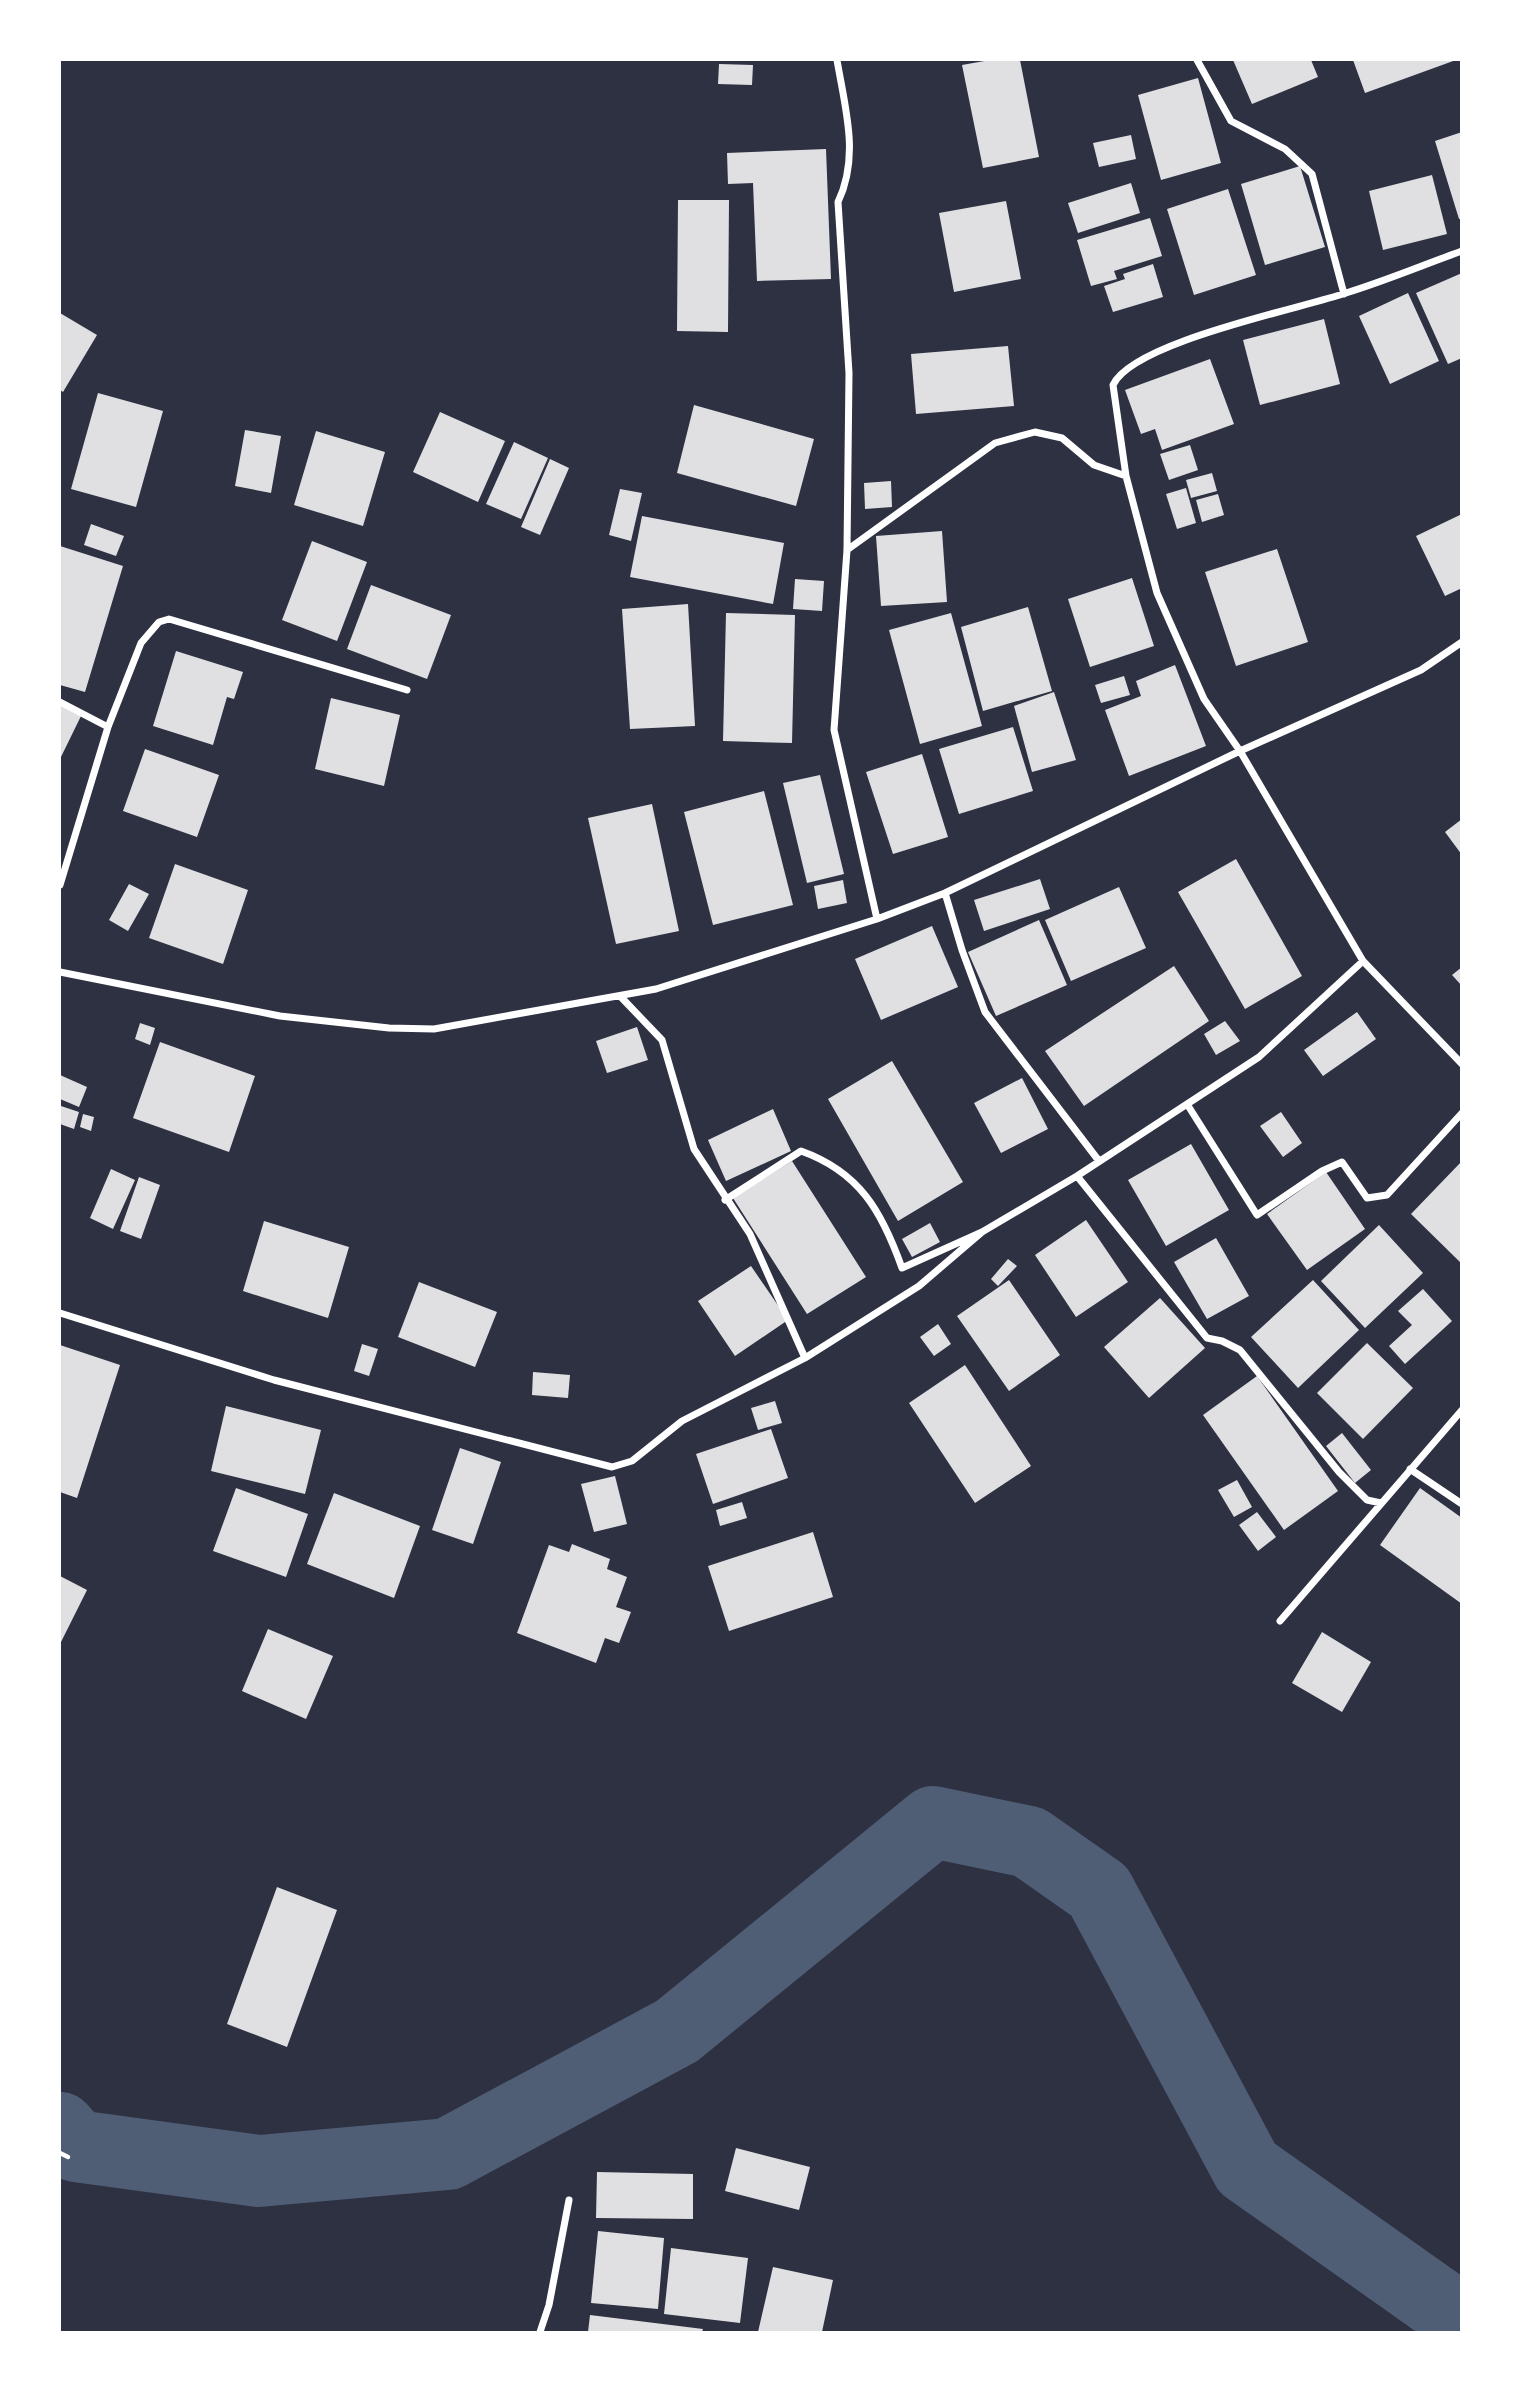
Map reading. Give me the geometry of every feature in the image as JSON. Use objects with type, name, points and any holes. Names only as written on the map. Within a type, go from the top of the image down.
[{"type":"street","points":[[837,60],[852,150],[848,180],[838,202],[849,373],[847,551],[834,730],[877,919]]},
{"type":"street","points":[[1197,60],[1231,121],[1284,149],[1312,174],[1344,294]]},
{"type":"street","points":[[1461,251],[1344,294],[1264,314],[1150,355],[1118,373],[1113,385],[1126,476],[1157,593],[1204,699],[1240,751],[1363,961],[1461,1065]]},
{"type":"street","points":[[847,551],[995,443],[1035,432],[1062,438],[1094,465],[1126,476]]},
{"type":"street","points":[[60,885],[108,727],[142,643],[159,622],[169,620],[407,690]]},
{"type":"street","points":[[60,972],[280,1016],[389,1028],[434,1029],[656,989],[877,919],[945,893],[1240,751],[1422,670],[1461,642]]},
{"type":"street","points":[[60,702],[108,727]]},
{"type":"street","points":[[945,893],[985,1012],[1099,1161]]},
{"type":"street","points":[[726,1200],[801,1152],[821,1159],[860,1187],[888,1228],[902,1268],[982,1232],[1077,1176],[1259,1057],[1363,961]]},
{"type":"street","points":[[620,996],[662,1040],[694,1149],[750,1234],[805,1358]]},
{"type":"street","points":[[1186,1104],[1257,1216],[1322,1171],[1342,1162],[1367,1198],[1387,1195],[1461,1113]]},
{"type":"street","points":[[1077,1176],[1207,1338],[1222,1341],[1240,1350],[1320,1450],[1356,1490],[1367,1500],[1381,1503]]},
{"type":"street","points":[[60,1313],[274,1380],[612,1466],[632,1461],[682,1421],[805,1358],[919,1286],[982,1232]]},
{"type":"street","points":[[1280,1621],[1461,1410]]},
{"type":"street","points":[[1410,1469],[1461,1504]]},
{"type":"street","points":[[540,2333],[549,2305],[569,2200]]},
{"type":"path","points":[[60,2153],[68,2157]]},
{"type":"building","points":[[990,60],[1020,60],[1039,157],[983,168],[962,65]]},
{"type":"building","points":[[1233,60],[1311,60],[1318,77],[1252,104]]},
{"type":"building","points":[[1353,60],[1456,60],[1365,93]]},
{"type":"building","points":[[719,64],[753,65],[752,85],[718,84]]},
{"type":"building","points":[[1198,78],[1221,163],[1161,180],[1138,95]]},
{"type":"building","points":[[1462,132],[1462,219],[1459,219],[1435,141]]},
{"type":"building","points":[[1131,135],[1136,159],[1099,167],[1093,143]]},
{"type":"building","points":[[826,149],[831,279],[757,281],[753,183],[728,184],[727,153]]},
{"type":"building","points":[[1300,166],[1325,247],[1265,265],[1241,184]]},
{"type":"building","points":[[1432,175],[1447,234],[1383,250],[1369,191]]},
{"type":"building","points":[[1131,183],[1140,213],[1078,233],[1068,203]]},
{"type":"building","points":[[1228,189],[1256,275],[1194,295],[1167,209]]},
{"type":"building","points":[[678,200],[729,200],[728,332],[677,331]]},
{"type":"building","points":[[1006,201],[1021,279],[954,292],[939,213]]},
{"type":"building","points":[[1150,218],[1162,256],[1114,271],[1117,279],[1091,286],[1077,240]]},
{"type":"building","points":[[1153,264],[1163,297],[1113,312],[1104,286],[1125,279],[1123,274]]},
{"type":"building","points":[[1462,273],[1462,358],[1448,364],[1416,293]]},
{"type":"building","points":[[1408,293],[1439,361],[1390,384],[1359,316]]},
{"type":"building","points":[[60,313],[97,335],[63,392],[60,390]]},
{"type":"building","points":[[1324,319],[1340,384],[1260,405],[1243,340]]},
{"type":"building","points":[[1008,346],[1014,406],[916,414],[911,354]]},
{"type":"building","points":[[1210,359],[1234,424],[1162,450],[1155,429],[1141,434],[1125,390]]},
{"type":"building","points":[[98,393],[163,411],[136,507],[71,489]]},
{"type":"building","points":[[694,405],[814,439],[796,506],[677,473]]},
{"type":"building","points":[[440,412],[505,441],[478,502],[413,472]]},
{"type":"building","points":[[245,430],[281,436],[271,493],[235,486]]},
{"type":"building","points":[[316,431],[385,452],[363,526],[294,505]]},
{"type":"building","points":[[514,442],[548,458],[521,519],[486,504]]},
{"type":"building","points":[[1190,445],[1198,470],[1169,480],[1160,454]]},
{"type":"building","points":[[550,459],[569,468],[540,535],[521,527]]},
{"type":"building","points":[[1212,473],[1217,491],[1191,498],[1186,480]]},
{"type":"building","points":[[891,481],[892,507],[865,509],[864,483]]},
{"type":"building","points":[[1186,488],[1196,523],[1177,529],[1166,494]]},
{"type":"building","points":[[620,489],[642,493],[631,541],[609,535]]},
{"type":"building","points":[[1218,494],[1224,515],[1202,522],[1196,500]]},
{"type":"building","points":[[1462,514],[1462,588],[1445,596],[1416,536]]},
{"type":"building","points":[[642,516],[784,543],[773,604],[630,577]]},
{"type":"building","points":[[91,524],[124,536],[116,556],[84,545]]},
{"type":"building","points":[[942,531],[947,602],[881,606],[876,536]]},
{"type":"building","points":[[312,541],[367,562],[337,641],[282,620]]},
{"type":"building","points":[[60,546],[123,566],[85,692],[60,685]]},
{"type":"building","points":[[1277,549],[1308,642],[1236,666],[1205,572]]},
{"type":"building","points":[[1132,578],[1154,646],[1090,667],[1068,599]]},
{"type":"building","points":[[795,579],[824,581],[822,611],[793,609]]},
{"type":"building","points":[[371,585],[451,615],[427,679],[347,649]]},
{"type":"building","points":[[688,604],[695,726],[630,729],[622,609]]},
{"type":"building","points":[[1028,607],[1052,691],[983,711],[961,627]]},
{"type":"building","points":[[726,613],[795,615],[792,743],[723,741]]},
{"type":"building","points":[[951,613],[982,726],[920,744],[889,630]]},
{"type":"building","points":[[176,651],[243,672],[234,699],[227,697],[213,745],[153,726]]},
{"type":"building","points":[[1175,665],[1206,746],[1129,776],[1105,710],[1141,696],[1136,681]]},
{"type":"building","points":[[1124,676],[1130,695],[1101,703],[1095,685]]},
{"type":"building","points":[[1054,692],[1076,760],[1032,772],[1014,706]]},
{"type":"building","points":[[331,698],[400,715],[384,786],[315,769]]},
{"type":"building","points":[[60,705],[81,716],[60,759]]},
{"type":"building","points":[[1013,727],[1033,791],[959,814],[939,749]]},
{"type":"building","points":[[145,749],[219,775],[197,837],[123,811]]},
{"type":"building","points":[[922,754],[948,837],[893,854],[866,772]]},
{"type":"building","points":[[820,775],[844,874],[807,883],[783,783]]},
{"type":"building","points":[[764,791],[793,905],[713,925],[684,812]]},
{"type":"building","points":[[652,804],[679,931],[616,944],[588,818]]},
{"type":"building","points":[[1462,819],[1462,855],[1445,832]]},
{"type":"building","points":[[1236,859],[1302,976],[1245,1009],[1178,892]]},
{"type":"building","points":[[175,864],[248,890],[223,964],[149,938]]},
{"type":"building","points":[[1040,879],[1050,909],[984,931],[974,900]]},
{"type":"building","points":[[843,880],[847,903],[818,909],[814,886]]},
{"type":"building","points":[[129,884],[149,894],[128,931],[109,920]]},
{"type":"building","points":[[1119,887],[1146,948],[1071,981],[1045,920]]},
{"type":"building","points":[[1039,920],[1067,985],[996,1016],[968,952]]},
{"type":"building","points":[[932,926],[958,987],[881,1020],[855,959]]},
{"type":"building","points":[[1174,966],[1209,1021],[1084,1106],[1045,1051]]},
{"type":"building","points":[[1462,967],[1462,986],[1452,975]]},
{"type":"building","points":[[1357,1012],[1376,1039],[1323,1076],[1304,1050]]},
{"type":"building","points":[[1225,1021],[1240,1041],[1216,1055],[1204,1034]]},
{"type":"building","points":[[140,1023],[155,1028],[150,1045],[135,1039]]},
{"type":"building","points":[[637,1027],[648,1060],[607,1073],[596,1041]]},
{"type":"building","points":[[160,1042],[255,1076],[229,1152],[133,1118]]},
{"type":"building","points":[[892,1061],[963,1182],[898,1221],[828,1099]]},
{"type":"building","points":[[60,1075],[87,1087],[79,1107],[60,1099]]},
{"type":"building","points":[[1022,1078],[1048,1129],[1001,1153],[974,1103]]},
{"type":"building","points":[[61,1106],[79,1112],[74,1129],[60,1124]]},
{"type":"building","points":[[773,1109],[791,1151],[726,1181],[708,1140]]},
{"type":"building","points":[[1281,1112],[1302,1143],[1283,1157],[1260,1126]]},
{"type":"building","points":[[83,1114],[94,1117],[91,1131],[80,1127]]},
{"type":"building","points":[[1191,1144],[1229,1210],[1166,1246],[1128,1180]]},
{"type":"building","points":[[792,1161],[866,1277],[807,1314],[733,1198]]},
{"type":"building","points":[[1462,1161],[1462,1264],[1411,1214]]},
{"type":"building","points":[[111,1169],[135,1180],[113,1229],[90,1218]]},
{"type":"building","points":[[1326,1172],[1365,1229],[1307,1270],[1267,1214]]},
{"type":"building","points":[[139,1177],[160,1185],[141,1239],[120,1231]]},
{"type":"building","points":[[1086,1220],[1128,1282],[1076,1317],[1035,1255]]},
{"type":"building","points":[[264,1221],[349,1247],[328,1318],[243,1291]]},
{"type":"building","points":[[930,1223],[940,1242],[912,1257],[902,1239]]},
{"type":"building","points":[[1379,1225],[1423,1273],[1365,1328],[1321,1281]]},
{"type":"building","points":[[1216,1238],[1249,1296],[1207,1319],[1174,1262]]},
{"type":"building","points":[[1008,1259],[1017,1266],[998,1286],[991,1279]]},
{"type":"building","points":[[751,1266],[788,1320],[735,1356],[698,1301]]},
{"type":"building","points":[[1009,1280],[1060,1355],[1009,1391],[957,1316]]},
{"type":"building","points":[[1313,1280],[1359,1330],[1298,1388],[1251,1337]]},
{"type":"building","points":[[419,1282],[497,1312],[475,1367],[398,1337]]},
{"type":"building","points":[[1423,1289],[1452,1321],[1405,1364],[1389,1346],[1412,1325],[1398,1311]]},
{"type":"building","points":[[1160,1298],[1205,1348],[1149,1398],[1104,1347]]},
{"type":"building","points":[[938,1324],[951,1344],[934,1356],[920,1337]]},
{"type":"building","points":[[1367,1343],[1413,1388],[1363,1439],[1317,1393]]},
{"type":"building","points":[[362,1344],[378,1349],[369,1376],[354,1371]]},
{"type":"building","points":[[60,1345],[120,1365],[77,1498],[60,1492]]},
{"type":"building","points":[[965,1365],[1031,1466],[975,1503],[909,1403]]},
{"type":"building","points":[[533,1372],[570,1375],[568,1398],[532,1395]]},
{"type":"building","points":[[1257,1376],[1338,1491],[1284,1530],[1203,1415]]},
{"type":"building","points":[[775,1401],[782,1423],[758,1430],[751,1408]]},
{"type":"building","points":[[226,1406],[321,1430],[305,1494],[211,1471]]},
{"type":"building","points":[[771,1429],[788,1478],[713,1504],[696,1454]]},
{"type":"building","points":[[1342,1433],[1371,1470],[1355,1483],[1326,1446]]},
{"type":"building","points":[[460,1448],[501,1462],[473,1544],[432,1530]]},
{"type":"building","points":[[615,1476],[627,1524],[594,1532],[581,1484]]},
{"type":"building","points":[[1237,1480],[1252,1507],[1234,1517],[1218,1490]]},
{"type":"building","points":[[236,1488],[308,1514],[286,1577],[213,1551]]},
{"type":"building","points":[[1420,1488],[1462,1518],[1462,1604],[1380,1545]]},
{"type":"building","points":[[334,1493],[420,1526],[394,1598],[307,1564]]},
{"type":"building","points":[[742,1502],[747,1518],[720,1526],[716,1510]]},
{"type":"building","points":[[1257,1512],[1276,1537],[1258,1551],[1239,1525]]},
{"type":"building","points":[[813,1532],[833,1597],[729,1631],[708,1566]]},
{"type":"building","points":[[572,1544],[610,1559],[607,1569],[627,1577],[616,1607],[631,1612],[619,1643],[605,1638],[596,1663],[517,1633],[549,1545],[569,1552]]},
{"type":"building","points":[[60,1576],[87,1590],[60,1644]]},
{"type":"building","points":[[268,1629],[333,1656],[306,1719],[242,1691]]},
{"type":"building","points":[[1322,1632],[1371,1662],[1342,1712],[1292,1683]]},
{"type":"building","points":[[277,1887],[337,1910],[287,2047],[227,2024]]},
{"type":"building","points":[[736,2148],[810,2167],[799,2210],[725,2191]]},
{"type":"building","points":[[597,2172],[693,2174],[693,2219],[596,2218]]},
{"type":"building","points":[[598,2231],[664,2238],[658,2309],[591,2303]]},
{"type":"building","points":[[671,2248],[748,2258],[740,2323],[664,2314]]},
{"type":"building","points":[[773,2267],[833,2280],[822,2332],[758,2332]]},
{"type":"building","points":[[590,2315],[703,2329],[702,2332],[588,2332]]},
{"type":"waterway","points":[[60,2128],[76,2146],[259,2171],[448,2154],[677,2031],[933,1822],[1029,1842],[1099,1891],[1247,2168],[1462,2320]]}]
